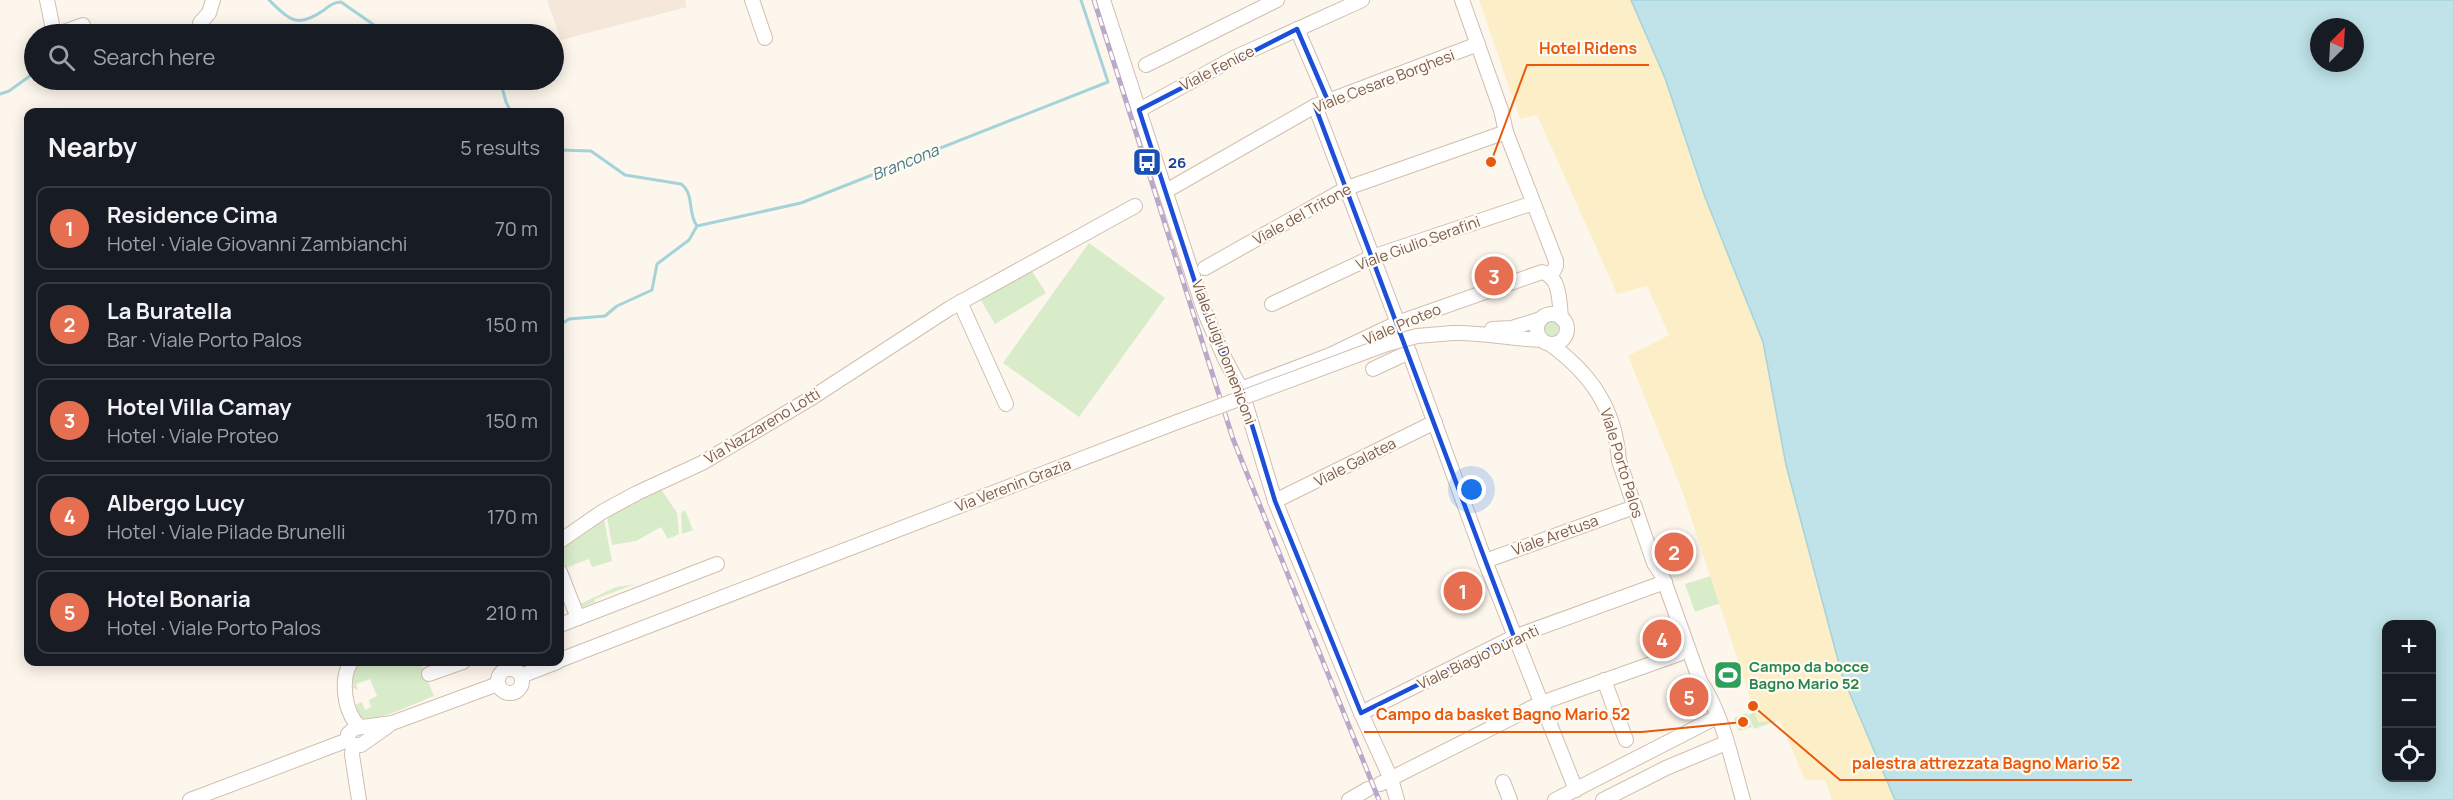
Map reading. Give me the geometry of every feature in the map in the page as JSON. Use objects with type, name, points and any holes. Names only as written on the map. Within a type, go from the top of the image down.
[{"type":"street","points":[[47,0],[53,24]]},
{"type":"street","points":[[200,23],[209,13],[213,0]]},
{"type":"street","points":[[753,0],[765,38]]},
{"type":"street","name":"Viale Luigi Domeniconi","points":[[1102,0],[1206,313],[1241,389],[1275,501],[1361,713],[1380,784],[1397,800]]},
{"type":"street","points":[[1146,65],[1277,0]]},
{"type":"street","name":"Viale Fenice","points":[[1139,110],[1236,57],[1362,0]]},
{"type":"street","points":[[1462,0],[1501,110],[1506,132],[1556,261],[1554,282],[1537,332],[1546,342],[1559,342],[1565,335],[1566,326],[1561,318],[1554,282]]},
{"type":"street","points":[[1297,28],[1347,188],[1372,257],[1514,637],[1576,790]]},
{"type":"street","name":"Viale Cesare Borghesi","points":[[1166,191],[1321,103],[1478,44]]},
{"type":"street","name":"Viale del Tritone","points":[[1205,268],[1347,188],[1506,132]]},
{"type":"street","name":"Viale Giulio Serafini","points":[[1272,304],[1372,257],[1533,203]]},
{"type":"street","name":"Via Nazzareno Lotti","points":[[564,538],[602,512],[702,463],[813,397],[960,302],[1135,206]]},
{"type":"street","name":"Viale Proteo","points":[[1241,389],[1330,355],[1397,323],[1542,272],[1554,282]]},
{"type":"street","points":[[960,302],[1005,404]]},
{"type":"street","points":[[1542,318],[1553,314],[1561,318]]},
{"type":"street","name":"Via Verenin Grazia","points":[[1473,333],[1479,330],[1512,328],[1542,318]]},
{"type":"street","name":"Via Verenin Grazia","points":[[564,659],[1387,344],[1417,336],[1453,333],[1473,333],[1546,342]]},
{"type":"street","name":"Viale Porto Palos","points":[[1546,342],[1578,365],[1598,391],[1618,446],[1619,460],[1648,544],[1665,582],[1700,681],[1710,696],[1743,800]]},
{"type":"street","points":[[1373,369],[1409,352]]},
{"type":"street","name":"Viale Galatea","points":[[1275,501],[1435,422]]},
{"type":"street","name":"Viale Aretusa","points":[[1485,561],[1626,510]]},
{"type":"street","points":[[564,623],[717,564]]},
{"type":"street","points":[[564,582],[578,618]]},
{"type":"street","name":"Viale Biagio Duranti","points":[[1361,713],[1514,637],[1665,582]]},
{"type":"street","points":[[1348,800],[1541,703],[1679,654]]},
{"type":"street","points":[[349,666],[346,673],[347,706],[359,800]]},
{"type":"street","points":[[429,674],[452,666]]},
{"type":"street","name":"Via Verenin Grazia","points":[[190,800],[352,737],[498,684],[503,691],[513,693],[521,686],[521,676],[546,666]]},
{"type":"street","points":[[1604,680],[1626,740]]},
{"type":"street","points":[[1555,800],[1717,717]]},
{"type":"street","name":"Via Verenin Grazia","points":[[352,737],[361,745],[392,723]]},
{"type":"street","points":[[1603,800],[1666,768],[1726,743]]},
{"type":"street","points":[[1503,782],[1510,800]]},
{"type":"highlighted area","points":[[1297,29],[1328,101],[1315,106],[1514,637],[1361,713],[1275,501],[1241,389],[1205,313],[1139,110]]},
{"type":"shaded area","points":[[547,0],[685,0],[687,7],[564,39],[564,24],[555,24]]},
{"type":"green space","points":[[1089,243],[1165,298],[1079,417],[1003,363]]},
{"type":"green space","points":[[1030,268],[1046,293],[995,324],[980,299]]},
{"type":"green space","points":[[1551,321],[1559,329],[1551,337],[1543,329]]},
{"type":"green space","points":[[661,489],[677,513],[679,534],[668,539],[661,527],[636,541],[612,545],[607,517]]},
{"type":"green space","points":[[685,510],[693,530],[682,534],[681,513]]},
{"type":"green space","points":[[604,519],[612,561],[592,567],[589,559],[565,568],[564,547]]},
{"type":"green space","points":[[1711,576],[1720,603],[1695,612],[1685,584]]},
{"type":"green space","points":[[636,584],[595,599],[595,602],[581,608],[580,604],[616,587]]},
{"type":"green space","points":[[357,666],[422,666],[434,696],[376,718],[358,718],[355,705],[362,702],[365,710],[371,707],[369,700],[377,696],[370,679],[356,684],[358,690],[353,688],[353,677]]},
{"type":"green space","points":[[1774,705],[1779,720],[1754,729],[1748,715]]},
{"type":"green space","points":[[1747,713],[1752,727],[1739,731],[1734,718]]},
{"type":"sand","points":[[1479,0],[1631,0],[1665,78],[1705,197],[1763,342],[1786,465],[1842,675],[1895,800],[1832,800],[1825,780],[1805,780],[1780,721],[1758,722],[1682,490],[1628,356],[1669,335],[1647,286],[1617,294],[1537,115],[1520,119]]},
{"type":"water","points":[[1631,0],[2454,0],[2454,800],[1895,800],[1842,675],[1786,465],[1763,342],[1705,197],[1665,78]]},
{"type":"waterway","name":"Brancona","points":[[269,0],[294,20],[315,16],[332,4],[341,2],[373,24]]},
{"type":"waterway","name":"Brancona","points":[[697,226],[801,203],[1108,82],[1081,0]]},
{"type":"waterway","points":[[0,94],[9,91],[24,80]]},
{"type":"waterway","name":"Brancona","points":[[503,90],[509,108]]},
{"type":"waterway","name":"Brancona","points":[[564,150],[591,151],[625,175],[681,184],[690,198],[692,215],[697,226]]},
{"type":"waterway","name":"Brancona","points":[[564,322],[569,319],[605,316],[617,306],[652,290],[657,264],[689,240],[697,226]]},
{"type":"railway","points":[[1094,0],[1233,439],[1379,800]]},
{"type":"place","name":"26","points":[[1147,162]]},
{"type":"place","name":"Hotel Ridens","points":[[1491,162]]},
{"type":"place","name":"Hotel Villa Camay","points":[[1494,276]]},
{"type":"place","name":"La Buratella","points":[[1674,552]]},
{"type":"place","name":"Residence Cima","points":[[1463,591]]},
{"type":"place","name":"Albergo Lucy","points":[[1662,639]]},
{"type":"place","name":"Campo da bocce Bagno Mario 52","points":[[1728,675]]},
{"type":"place","name":"Hotel Bonaria","points":[[1689,697]]},
{"type":"place","name":"palestra attrezzata Bagno Mario 52","points":[[1753,706]]},
{"type":"place","name":"Campo da basket Bagno Mario 52","points":[[1743,722]]}]
